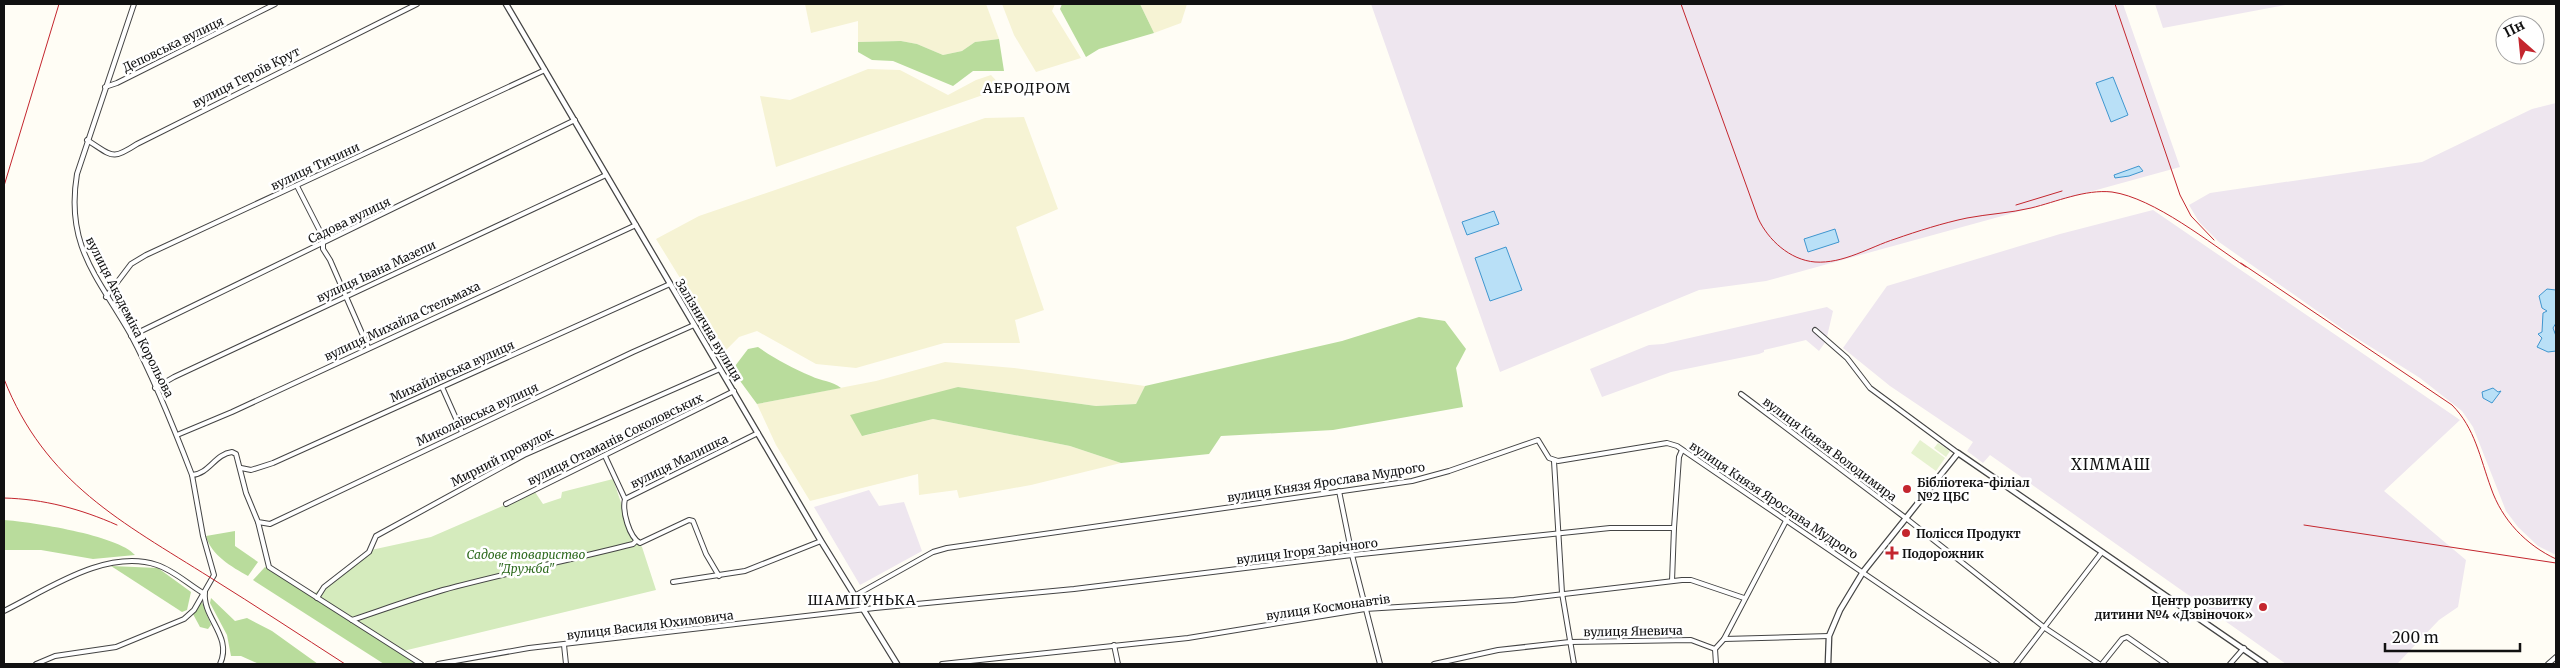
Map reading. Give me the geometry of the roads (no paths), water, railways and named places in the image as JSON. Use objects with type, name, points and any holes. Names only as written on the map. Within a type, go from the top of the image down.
[{"type":"street","name":"вулиця Академіка Корольова","points":[[134,4],[87,140],[73,198],[74,216],[83,252],[106,297],[131,336],[177,435],[192,475],[202,536],[214,570],[214,575],[203,593]]},
{"type":"street","name":"Деповська вулиця","points":[[106,87],[117,84],[275,4]]},
{"type":"street","name":"вулиця Героїв Крут","points":[[87,140],[110,155],[122,155],[137,144],[417,4]]},
{"type":"street","name":"Залізнична вулиця","points":[[506,4],[821,541],[897,664]]},
{"type":"street","name":"вулиця Тичини","points":[[106,297],[131,264],[545,70]]},
{"type":"street","name":"Садова вулиця","points":[[131,336],[575,120]]},
{"type":"street","name":"вулиця Івана Мазепи","points":[[156,388],[174,377],[345,296],[606,175]]},
{"type":"street","points":[[297,186],[323,237],[322,244],[368,347]]},
{"type":"street","name":"вулиця Михайла Стельмаха","points":[[177,435],[232,412],[368,347],[636,225]]},
{"type":"street","name":"Михайлівська вулиця","points":[[241,468],[251,470],[267,465],[670,284]]},
{"type":"street","name":"Миколаївська вулиця","points":[[258,522],[270,524],[462,432],[694,325]]},
{"type":"street","points":[[1815,330],[1847,358],[1870,388],[1958,453],[2266,664]]},
{"type":"street","name":"Мирний провулок","points":[[317,598],[324,587],[369,552],[376,536],[524,455],[720,369]]},
{"type":"street","points":[[442,387],[462,432]]},
{"type":"street","name":"вулиця Отаманів Соколовських","points":[[506,504],[734,391]]},
{"type":"street","name":"вулиця Князя Володимира","points":[[1741,394],[1907,519],[2045,628],[2101,664]]},
{"type":"street","name":"вулиця Малишка","points":[[636,541],[625,512],[625,499],[758,433]]},
{"type":"street","name":"вулиця Князя Ярослава Мудрого","points":[[856,595],[933,552],[947,548],[1430,477],[1538,440],[1544,452],[1554,461],[1660,443],[1672,444],[1682,450],[1787,519],[1997,664]]},
{"type":"street","points":[[1672,581],[1679,457],[1682,450]]},
{"type":"street","points":[[192,475],[200,474],[220,456],[232,452],[239,459],[246,493],[258,522],[269,567],[422,664]]},
{"type":"street","points":[[1828,664],[1829,636],[1840,610],[1863,572],[1958,453]]},
{"type":"street","points":[[605,456],[625,499]]},
{"type":"street","points":[[1554,461],[1562,593],[1574,664]]},
{"type":"street","points":[[1339,491],[1352,555],[1380,664]]},
{"type":"street","points":[[1716,664],[1715,649],[1724,639],[1787,519]]},
{"type":"street","points":[[352,620],[443,590],[513,572],[549,566],[633,544],[636,541],[645,542],[689,520],[693,521],[706,554],[719,576]]},
{"type":"street","name":"вулиця Ігоря Зарічного","points":[[864,610],[1074,589],[1352,555],[1610,528],[1674,528]]},
{"type":"street","points":[[673,582],[719,576],[745,570],[821,541]]},
{"type":"street","points":[[2016,664],[2102,552]]},
{"type":"street","points":[[4,611],[40,591],[105,564],[159,565],[203,593],[208,611],[224,645],[220,664]]},
{"type":"street","name":"вулиця Космонавтів","points":[[942,664],[1188,638],[1365,609],[1463,605],[1672,581],[1691,580],[1744,598]]},
{"type":"street","points":[[36,664],[55,656],[116,648],[184,619],[194,610],[203,593]]},
{"type":"street","name":"вулиця Василя Юхимовича","points":[[438,664],[529,648],[864,610]]},
{"type":"street","points":[[1724,639],[1829,636]]},
{"type":"street","points":[[2101,664],[2122,639],[2127,637],[2166,664]]},
{"type":"street","name":"вулиця Яневича","points":[[1434,664],[1498,650],[1570,642],[1691,640],[1715,649]]},
{"type":"street","points":[[564,645],[566,664]]},
{"type":"street","points":[[1114,645],[1118,664]]},
{"type":"street","points":[[2230,664],[2244,648]]},
{"type":"street","points":[[2548,664],[2556,656]]},
{"type":"water","points":[[2113,77],[2128,115],[2111,122],[2096,83]]},
{"type":"water","points":[[2139,166],[2143,171],[2115,178],[2114,175]]},
{"type":"water","points":[[1494,211],[1499,224],[1467,235],[1462,222]]},
{"type":"water","points":[[1835,229],[1839,242],[1808,252],[1804,239]]},
{"type":"water","points":[[1506,247],[1522,290],[1490,301],[1475,258]]},
{"type":"water","points":[[2547,289],[2556,290],[2556,323],[2553,328],[2556,336],[2556,351],[2548,352],[2537,347],[2542,338],[2538,334],[2542,332],[2543,313],[2547,311],[2542,308],[2539,296]]},
{"type":"water","points":[[2493,388],[2498,392],[2501,391],[2492,403],[2483,398],[2482,392]]},
{"type":"railway","points":[[4,186],[59,4]]},
{"type":"railway","points":[[1681,4],[1758,218],[1774,241],[1781,248],[1797,257],[1815,262],[1846,258],[1886,242],[1949,222],[2023,210],[2091,192],[2112,192],[2146,203],[2163,212],[2199,234],[2246,267]]},
{"type":"railway","points":[[2115,4],[2180,195],[2191,216],[2214,240]]},
{"type":"railway","points":[[2016,205],[2062,191]]},
{"type":"railway","points":[[2241,263],[2452,405],[2472,433],[2491,488],[2508,521],[2525,539],[2556,559]]},
{"type":"railway","points":[[4,379],[21,415],[41,446],[64,473],[90,496],[117,518],[147,538],[345,664]]},
{"type":"railway","points":[[4,498],[33,500],[62,506],[90,514],[117,525]]},
{"type":"railway","points":[[2304,525],[2556,563]]},
{"type":"place","name":"Бібліотека-філіал №2 ЦБС","points":[[1907,489]]},
{"type":"place","name":"Полісся Продукт","points":[[1906,533]]},
{"type":"place","name":"Подорожник","points":[[1892,553]]},
{"type":"place","name":"Центр розвитку дитини №4 «Дзвіночок»","points":[[2263,607]]},
{"type":"district","name":"АЕРОДРОМ","points":[[1027,88]]},
{"type":"district","name":"ХІММАШ","points":[[2111,464]]},
{"type":"district","name":"ШАМПУНЬКА","points":[[862,600]]},
{"type":"park label","name":"Садове товариство \"Дружба\"","points":[[526,561]]}]
